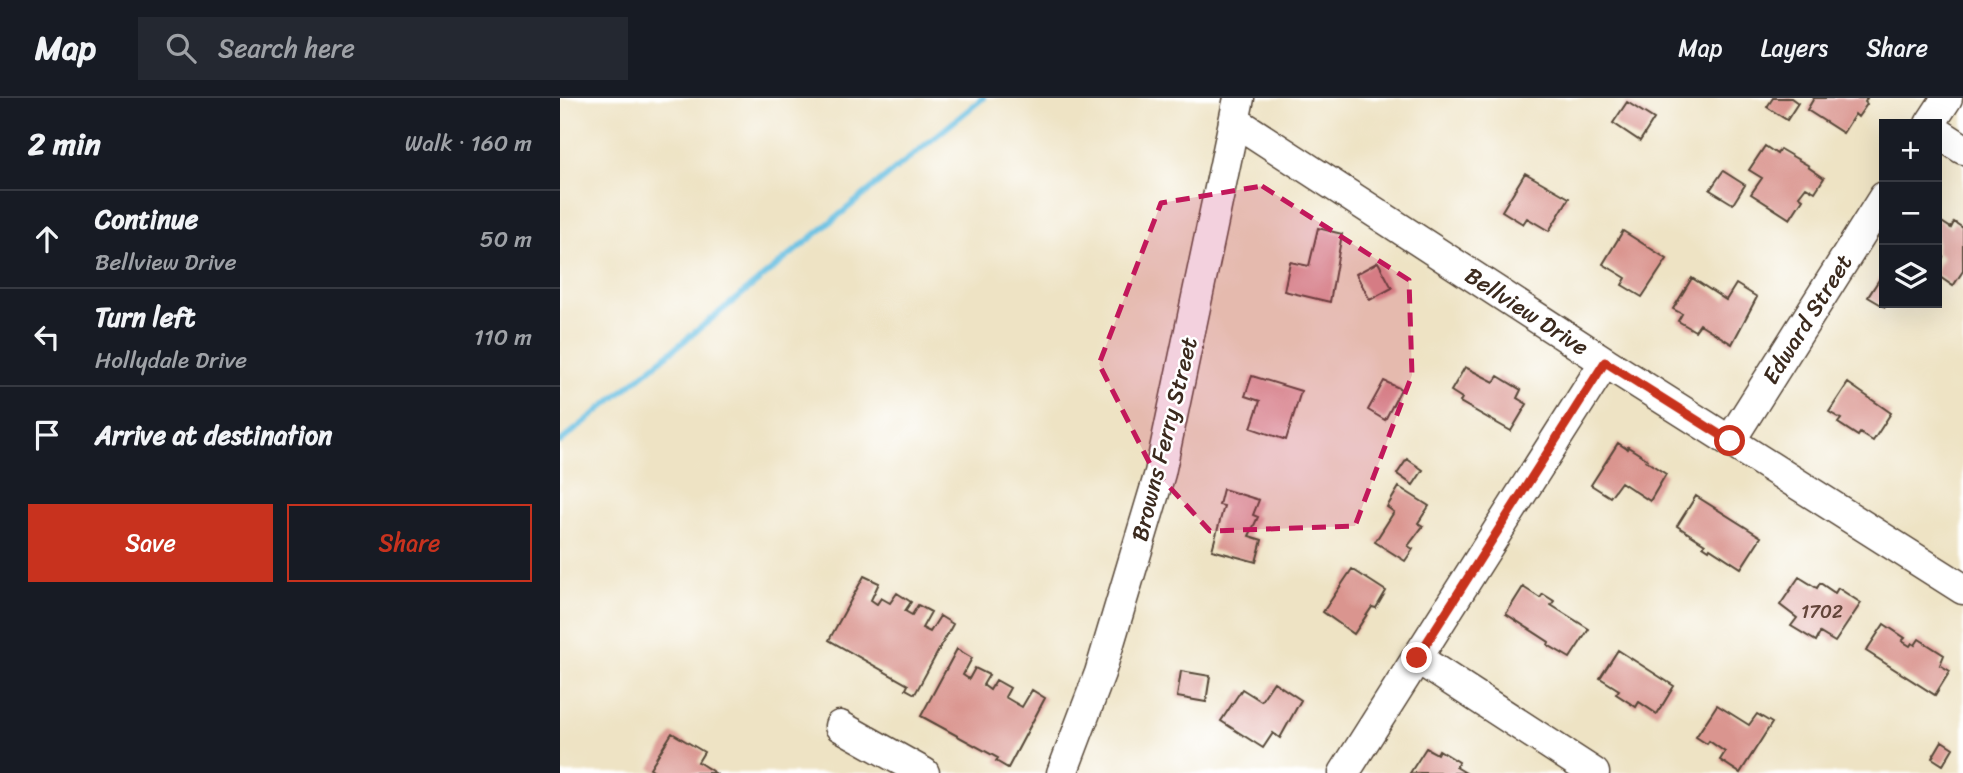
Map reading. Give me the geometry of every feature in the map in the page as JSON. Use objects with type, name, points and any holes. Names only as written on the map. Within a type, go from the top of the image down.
[{"type":"street","points":[[1933,119],[1947,98]]},
{"type":"street","name":"Bellview Drive","points":[[1237,110],[1605,362],[1963,589]]},
{"type":"street","name":"Browns Ferry Street","points":[[1062,773],[1100,673],[1160,473],[1237,110]]},
{"type":"street","points":[[1942,135],[1963,149]]},
{"type":"street","name":"Edward Street","points":[[1730,441],[1879,205]]},
{"type":"street","points":[[1344,773],[1605,362]]},
{"type":"street","points":[[1417,658],[1594,773]]},
{"type":"street","points":[[839,726],[924,773]]},
{"type":"highlighted area","points":[[1262,186],[1409,280],[1412,375],[1355,526],[1210,531],[1152,468],[1099,364],[1161,203]]},
{"type":"building","points":[[1773,98],[1791,98],[1798,103],[1787,120],[1767,107]]},
{"type":"building","points":[[1814,98],[1867,98],[1867,104],[1858,117],[1855,114],[1843,133],[1807,110]]},
{"type":"building","points":[[1627,102],[1654,119],[1640,141],[1613,123]]},
{"type":"building","points":[[1765,146],[1777,154],[1780,149],[1824,178],[1815,192],[1806,187],[1799,196],[1803,199],[1790,219],[1751,194],[1762,178],[1749,170]]},
{"type":"building","points":[[1723,171],[1745,185],[1733,204],[1710,190]]},
{"type":"building","points":[[1525,173],[1569,198],[1549,231],[1527,218],[1523,224],[1502,211]]},
{"type":"building","points":[[1942,222],[1951,228],[1954,222],[1963,228],[1963,271],[1953,286],[1942,278]]},
{"type":"building","points":[[1318,228],[1342,234],[1330,302],[1284,291],[1290,262],[1309,266]]},
{"type":"building","points":[[1623,231],[1667,259],[1642,297],[1622,285],[1626,278],[1603,264]]},
{"type":"building","points":[[1378,262],[1392,288],[1370,300],[1356,274]]},
{"type":"building","points":[[1692,278],[1726,300],[1736,284],[1757,297],[1732,344],[1700,324],[1695,331],[1678,321],[1682,314],[1673,309]]},
{"type":"building","points":[[1879,280],[1879,303],[1868,297]]},
{"type":"building","points":[[1465,367],[1494,382],[1498,376],[1521,390],[1517,398],[1527,404],[1511,431],[1460,402],[1462,398],[1451,391]]},
{"type":"building","points":[[1252,376],[1301,391],[1286,440],[1251,428],[1260,401],[1245,396]]},
{"type":"building","points":[[1384,381],[1401,389],[1385,420],[1368,410]]},
{"type":"building","points":[[1848,383],[1891,413],[1873,441],[1860,433],[1858,436],[1838,423],[1841,419],[1829,412]]},
{"type":"building","points":[[1618,443],[1647,459],[1646,461],[1666,474],[1650,501],[1621,482],[1610,497],[1591,485]]},
{"type":"building","points":[[1407,459],[1423,470],[1413,485],[1397,474]]},
{"type":"building","points":[[1399,487],[1429,506],[1418,523],[1423,526],[1408,546],[1413,549],[1405,561],[1375,542],[1394,512],[1387,507]]},
{"type":"building","points":[[1223,489],[1259,500],[1253,515],[1258,517],[1249,536],[1262,540],[1256,562],[1212,550],[1224,506],[1219,505]]},
{"type":"building","points":[[1696,496],[1761,537],[1741,568],[1710,548],[1709,550],[1703,546],[1705,544],[1677,526]]},
{"type":"building","points":[[1352,569],[1386,591],[1376,608],[1372,607],[1354,634],[1323,612]]},
{"type":"building","points":[[864,576],[879,583],[871,600],[877,604],[881,598],[890,603],[897,593],[911,602],[905,611],[912,615],[918,605],[931,612],[922,628],[930,632],[940,616],[953,624],[915,694],[906,689],[908,685],[829,640]]},
{"type":"building","points":[[1799,577],[1817,588],[1820,583],[1835,593],[1838,588],[1861,603],[1835,642],[1820,633],[1816,641],[1791,626],[1797,618],[1780,605]]},
{"type":"building","points":[[1523,587],[1540,598],[1543,594],[1554,601],[1551,605],[1589,629],[1570,658],[1506,614]]},
{"type":"building","points":[[1884,624],[1905,638],[1902,641],[1910,646],[1912,643],[1915,645],[1919,639],[1944,655],[1940,665],[1950,671],[1935,695],[1866,651]]},
{"type":"building","points":[[957,649],[972,658],[963,675],[969,679],[975,668],[989,675],[983,685],[990,690],[996,680],[1010,688],[1005,697],[1022,707],[1032,690],[1045,698],[1008,768],[996,761],[998,758],[921,716]]},
{"type":"building","points":[[1618,650],[1674,686],[1657,714],[1639,702],[1636,707],[1616,694],[1619,690],[1600,678]]},
{"type":"building","points":[[1181,671],[1210,676],[1206,702],[1177,697]]},
{"type":"building","points":[[1274,682],[1301,700],[1280,738],[1273,733],[1263,748],[1221,721],[1242,689],[1261,701]]},
{"type":"building","points":[[1717,705],[1749,725],[1757,714],[1772,723],[1740,773],[1720,760],[1725,752],[1709,741],[1707,744],[1696,737]]},
{"type":"building","points":[[672,733],[704,752],[698,762],[715,773],[658,773],[650,768]]},
{"type":"building","points":[[1942,741],[1953,748],[1943,765],[1932,758]]},
{"type":"building","points":[[1426,748],[1437,754],[1439,750],[1459,762],[1456,767],[1466,773],[1410,773]]},
{"type":"waterway","points":[[560,442],[983,98]]},
{"type":"route","points":[[1417,658],[1605,362],[1730,441]]}]
